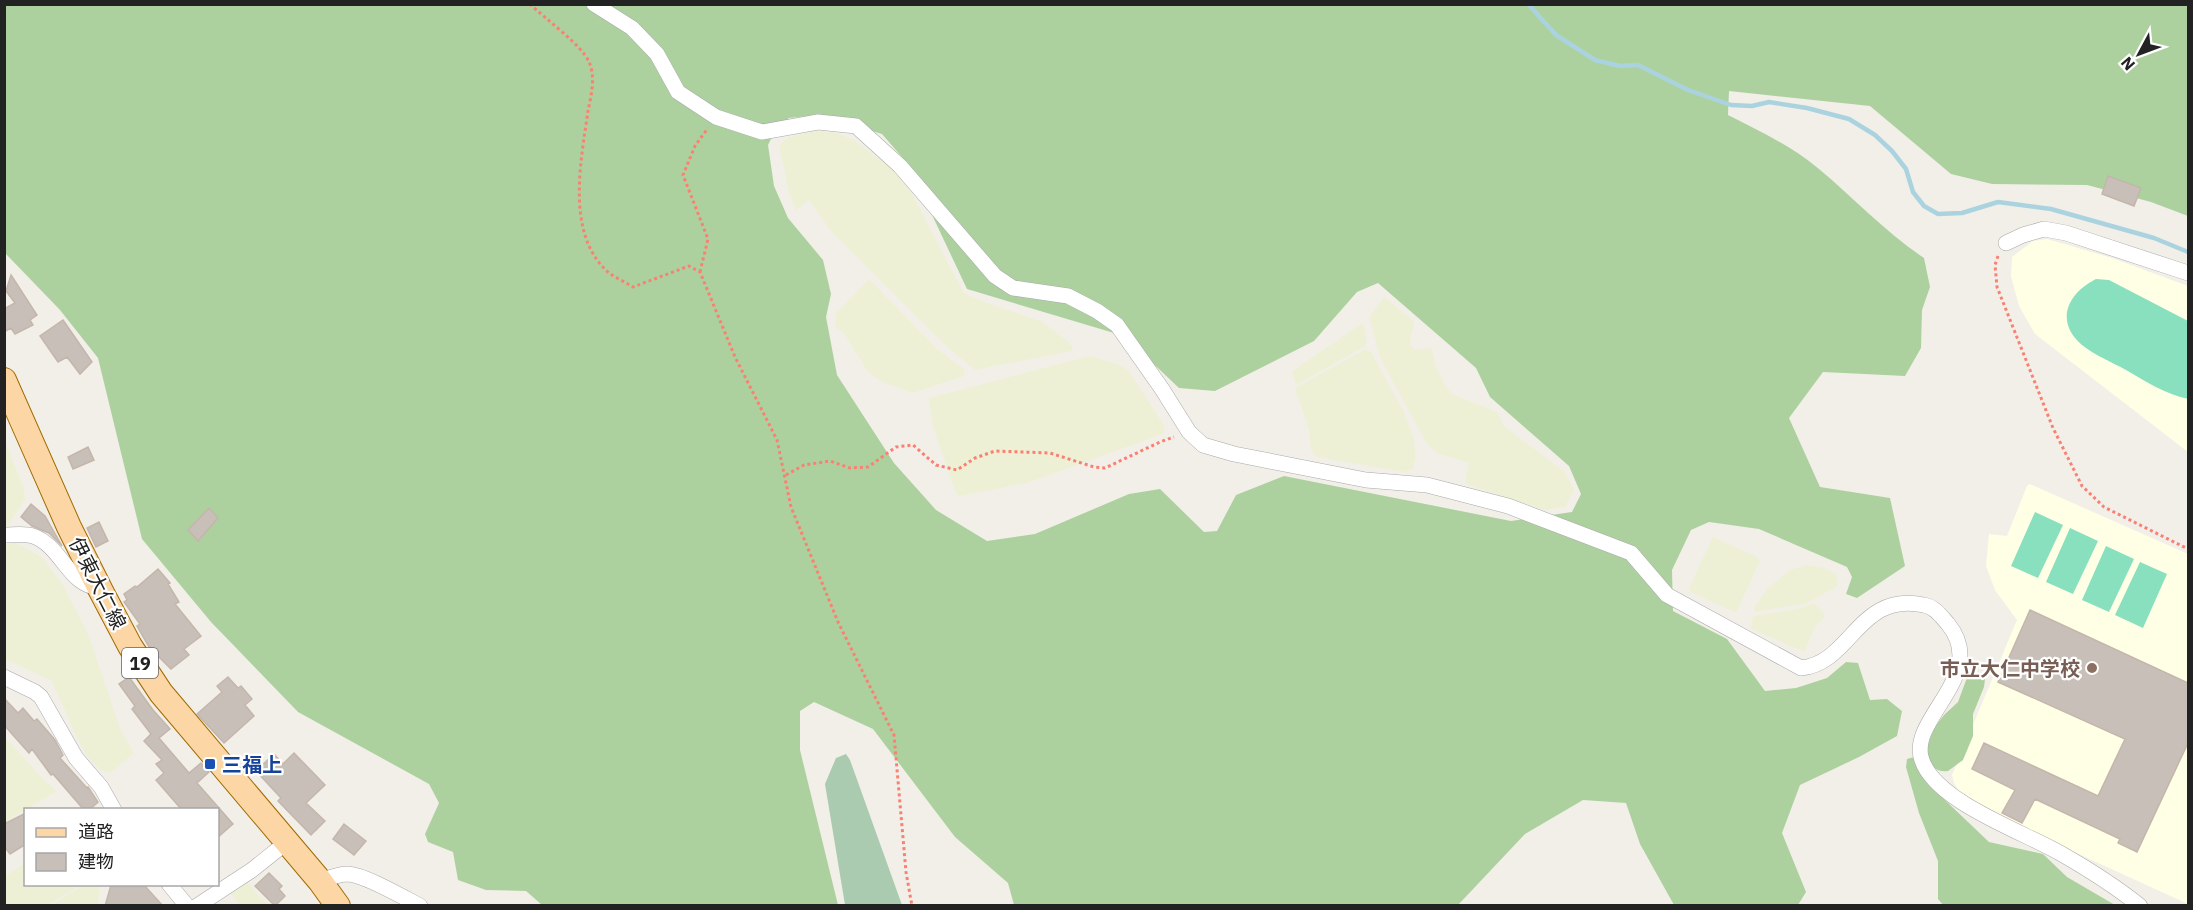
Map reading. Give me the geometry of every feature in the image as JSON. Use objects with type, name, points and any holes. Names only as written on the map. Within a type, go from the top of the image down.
[{"type":"main road","name":"伊東大仁線","points":[[4,380],[69,527],[143,669],[320,881],[338,906]]},
{"type":"street","points":[[594,4],[632,28],[657,54],[678,92],[716,117],[762,132],[818,122],[856,126],[900,166],[995,276],[1013,288],[1068,296],[1097,311],[1117,325],[1189,432],[1203,445],[1234,454],[1366,480],[1427,484],[1496,503],[1631,553],[1667,595],[1801,668],[1813,667],[1825,661],[1874,612],[1897,605],[1924,605],[1935,609],[1950,626],[1958,643],[1960,661],[1953,682],[1919,741],[1921,759],[1931,775],[1947,793],[1984,815],[2059,852],[2118,889],[2140,906]]},
{"type":"street","points":[[2006,243],[2023,234],[2044,229],[2066,233],[2188,273]]},
{"type":"street","points":[[4,535],[34,536],[48,544],[80,582],[90,587],[100,588]]},
{"type":"street","points":[[4,677],[41,697],[76,758],[101,787],[113,808]]},
{"type":"street","points":[[197,906],[252,870],[287,842]]},
{"type":"street","points":[[320,881],[342,875],[361,877],[420,906]]},
{"type":"street","points":[[170,886],[188,906]]},
{"type":"path","points":[[530,4],[589,61],[593,79],[578,183],[581,214],[590,248],[609,272],[633,287],[689,266],[700,272]]},
{"type":"path","points":[[716,117],[695,146],[683,175],[708,239],[700,272],[735,357],[777,440],[792,507],[838,622],[894,735],[906,872],[912,906]]},
{"type":"path","points":[[2006,243],[1999,250],[1995,265],[1997,287],[2053,428],[2082,486],[2104,507],[2188,549]]},
{"type":"path","points":[[786,475],[804,465],[830,461],[850,468],[868,467],[883,454],[896,447],[913,445],[936,465],[957,470],[975,458],[995,451],[1050,453],[1094,467],[1105,468],[1160,442],[1189,432]]},
{"type":"shaded area","points":[[826,128],[855,141],[903,177],[964,293],[1043,322],[1072,345],[1072,351],[975,370],[944,344],[830,230],[809,200],[796,210],[789,192],[779,145],[789,137]]},
{"type":"shaded area","points":[[2047,239],[2112,258],[2188,286],[2188,452],[2035,334],[2019,306],[2011,276],[2012,257],[2033,241]]},
{"type":"shaded area","points":[[869,279],[936,348],[965,370],[964,376],[912,393],[882,382],[868,372],[845,335],[835,326],[836,313]]},
{"type":"shaded area","points":[[1384,297],[1414,321],[1410,343],[1414,350],[1432,348],[1436,367],[1452,394],[1497,412],[1504,426],[1564,471],[1574,490],[1565,507],[1544,510],[1470,485],[1465,482],[1469,463],[1437,453],[1427,444],[1381,360],[1369,317]]},
{"type":"shaded area","points":[[1361,324],[1364,325],[1367,343],[1365,346],[1296,385],[1292,371]]},
{"type":"shaded area","points":[[1366,349],[1371,352],[1403,410],[1413,436],[1416,455],[1413,469],[1405,472],[1317,457],[1311,450],[1309,429],[1295,388]]},
{"type":"shaded area","points":[[1090,356],[1123,366],[1131,374],[1165,427],[1163,434],[1027,483],[959,496],[954,488],[933,427],[929,398]]},
{"type":"shaded area","points":[[5,445],[7,445],[24,489],[25,499],[7,527],[5,527]]},
{"type":"shaded area","name":"市立大仁中学校","points":[[2030,484],[2188,554],[2188,904],[2048,840],[1973,800],[1959,791],[1954,783],[1952,775],[2017,620],[1995,590],[1986,566],[1989,534],[2007,536],[2027,486]]},
{"type":"shaded area","points":[[1713,537],[1757,557],[1760,561],[1736,613],[1691,592],[1689,588]]},
{"type":"shaded area","points":[[13,541],[43,558],[63,585],[88,634],[120,728],[133,754],[110,773],[101,770],[87,756],[52,681],[5,659],[4,546]]},
{"type":"shaded area","points":[[1806,565],[1822,567],[1836,574],[1838,586],[1807,603],[1755,612],[1754,608],[1767,589],[1790,570]]},
{"type":"shaded area","points":[[1814,603],[1824,613],[1824,617],[1814,629],[1804,652],[1750,628],[1753,616],[1800,608]]},
{"type":"shaded area","points":[[5,737],[57,791],[28,808],[24,808],[24,811],[5,822]]},
{"type":"shaded area","points":[[846,754],[902,905],[845,905],[825,784],[836,758]]},
{"type":"shaded area","points":[[24,864],[24,886],[79,886],[48,905],[5,905],[5,876]]},
{"type":"shaded area","points":[[246,880],[269,905],[240,905],[229,892]]},
{"type":"shaded area","points":[[82,886],[100,886],[98,905],[52,905]]},
{"type":"green space","points":[[5,5],[2188,5],[2188,216],[2151,202],[2087,185],[1992,184],[1951,174],[1870,106],[1729,91],[1728,115],[1775,139],[1809,161],[1896,237],[1924,258],[1930,287],[1922,310],[1921,348],[1905,376],[1823,372],[1789,418],[1820,487],[1890,498],[1905,566],[1857,598],[1846,594],[1852,577],[1847,567],[1759,529],[1709,522],[1691,530],[1672,570],[1673,611],[1727,639],[1765,691],[1796,688],[1827,678],[1846,662],[1858,663],[1870,700],[1887,699],[1902,711],[1897,736],[1800,785],[1782,833],[1806,892],[1798,905],[1674,905],[1640,844],[1626,803],[1583,800],[1525,834],[1458,905],[1014,905],[1008,883],[955,837],[873,729],[814,702],[800,711],[800,750],[838,905],[542,905],[526,891],[486,890],[458,880],[453,852],[428,842],[425,834],[439,803],[429,784],[298,712],[211,622],[142,539],[98,358],[60,310],[5,253]],"holes":[[[818,115],[882,134],[908,164],[967,289],[1124,336],[1179,388],[1215,391],[1314,341],[1357,292],[1378,283],[1476,368],[1490,397],[1569,466],[1581,494],[1572,512],[1511,521],[1284,476],[1236,495],[1217,531],[1204,532],[1160,489],[1129,494],[1035,534],[987,541],[936,510],[894,463],[837,375],[826,317],[831,294],[823,260],[788,218],[774,186],[768,145],[776,129],[789,118]]]},
{"type":"green space","points":[[2096,279],[2109,280],[2188,321],[2188,399],[2149,383],[2098,355],[2073,336],[2068,327],[2068,308],[2078,292]]},
{"type":"green space","points":[[2035,512],[2063,525],[2038,578],[2011,566]]},
{"type":"green space","points":[[2070,528],[2098,541],[2073,594],[2046,582]]},
{"type":"green space","points":[[2106,546],[2134,559],[2109,612],[2082,600]]},
{"type":"green space","points":[[2140,562],[2167,574],[2143,628],[2115,615]]},
{"type":"green space","points":[[1976,672],[1985,679],[1973,714],[1973,736],[1963,760],[1948,771],[1939,771],[1931,764],[1925,752],[1934,728],[1958,702],[1968,675]]},
{"type":"green space","points":[[1914,757],[1926,782],[1989,842],[2043,854],[2067,877],[2115,905],[1943,905],[1938,899],[1938,861],[1919,813],[1906,767],[1907,759]]},
{"type":"building","points":[[2108,176],[2141,188],[2134,206],[2102,194]]},
{"type":"building","points":[[11,275],[37,315],[30,320],[33,325],[15,334],[11,328],[4,332],[4,309],[15,303],[6,291]]},
{"type":"building","points":[[63,320],[92,362],[80,374],[67,357],[58,362],[40,336]]},
{"type":"building","points":[[88,447],[94,460],[73,469],[68,457]]},
{"type":"building","points":[[31,504],[45,516],[62,546],[49,533],[32,526],[21,517]]},
{"type":"building","points":[[209,508],[218,518],[198,541],[188,530]]},
{"type":"building","points":[[99,522],[108,541],[96,547],[87,528]]},
{"type":"building","points":[[158,569],[170,583],[168,584],[179,602],[175,604],[201,636],[184,649],[189,655],[171,669],[149,647],[137,626],[140,624],[124,602],[127,600],[124,594],[135,586],[137,587]]},
{"type":"building","points":[[2030,610],[2188,683],[2188,743],[2137,852],[2118,843],[2120,839],[2035,799],[2022,823],[2002,813],[2015,790],[1972,769],[1984,743],[2098,796],[2125,739],[1998,682]]},
{"type":"building","points":[[129,677],[170,729],[159,738],[189,773],[201,763],[209,772],[197,783],[219,808],[180,808],[156,780],[164,773],[156,764],[162,760],[144,741],[151,734],[132,709],[135,706],[119,684]]},
{"type":"building","points":[[228,677],[238,688],[241,686],[252,699],[245,705],[254,716],[224,743],[197,714],[222,692],[217,686]]},
{"type":"building","points":[[4,698],[18,713],[23,708],[34,721],[37,719],[55,740],[63,755],[60,758],[88,787],[98,802],[91,808],[82,808],[53,774],[51,775],[32,749],[29,753],[4,725]]},
{"type":"building","points":[[294,753],[325,785],[306,803],[325,821],[311,835],[278,801],[281,798],[256,771],[274,754],[283,764]]},
{"type":"building","points":[[219,808],[233,824],[219,836]]},
{"type":"building","points":[[24,814],[24,845],[10,854],[4,846],[4,824]]},
{"type":"building","points":[[344,824],[366,841],[354,855],[333,839]]},
{"type":"building","points":[[269,873],[282,886],[279,889],[285,896],[275,906],[255,886]]},
{"type":"building","points":[[111,886],[145,886],[163,906],[105,906]]},
{"type":"waterway","points":[[1528,4],[1556,35],[1595,60],[1620,66],[1638,65],[1688,90],[1731,105],[1752,106],[1769,102],[1807,108],[1849,119],[1875,135],[1892,151],[1906,169],[1913,192],[1924,206],[1938,214],[1962,213],[1998,202],[2051,209],[2154,238],[2188,252]]},
{"type":"place","name":"市立大仁中学校","points":[[2092,668]]},
{"type":"place","name":"三福上","points":[[210,764]]}]
